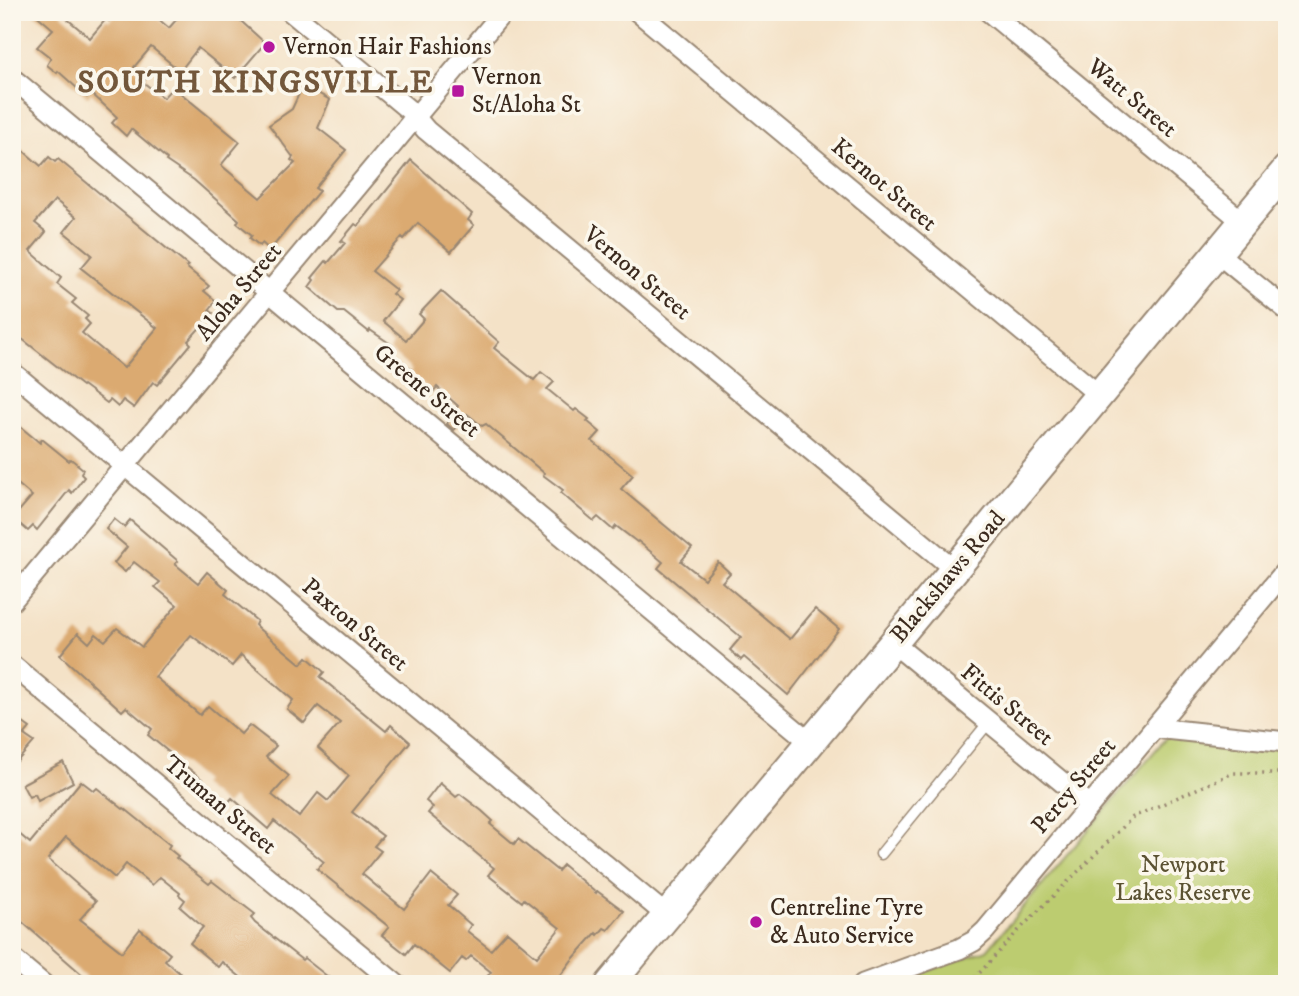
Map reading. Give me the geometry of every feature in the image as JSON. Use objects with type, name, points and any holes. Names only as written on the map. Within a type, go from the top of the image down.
[{"type":"main road","name":"Blackshaws Road","points":[[610,984],[1287,169]]},
{"type":"street","name":"Vernon Street","points":[[291,12],[409,110],[426,130],[954,569]]},
{"type":"street","name":"Aloha Street","points":[[12,601],[503,12]]},
{"type":"street","name":"Kernot Street","points":[[638,12],[1099,395]]},
{"type":"street","name":"Watt Street","points":[[989,12],[1243,222]]},
{"type":"street","name":"Greene Street","points":[[12,78],[810,742]]},
{"type":"street","points":[[1217,253],[1287,310]]},
{"type":"street","name":"Paxton Street","points":[[12,372],[666,915]]},
{"type":"street","name":"Percy Street","points":[[863,984],[959,949],[985,931],[1287,569]]},
{"type":"street","name":"Fittis Street","points":[[893,643],[1090,806]]},
{"type":"street","name":"Truman Street","points":[[12,665],[396,984]]},
{"type":"street","points":[[1155,728],[1287,742]]},
{"type":"street","points":[[12,958],[43,984]]},
{"type":"lane","points":[[881,853],[989,722]]},
{"type":"path","points":[[955,984],[972,982],[1017,932],[1133,817],[1233,773],[1287,773]]},
{"type":"green space","name":"Newport Lakes Reserve","points":[[1170,733],[1287,742],[1287,984],[891,984],[987,950]]},
{"type":"building","points":[[33,12],[59,12],[90,38],[106,19],[109,21],[116,12],[150,12],[169,28],[183,12],[231,12],[265,43],[235,78],[198,48],[180,71],[151,47],[134,67],[147,77],[143,82],[163,98],[173,87],[240,142],[221,165],[260,198],[295,163],[269,125],[292,109],[303,85],[330,100],[318,128],[346,150],[315,188],[319,191],[270,250],[262,243],[260,246],[250,238],[252,235],[237,223],[239,220],[194,180],[166,161],[167,159],[131,129],[126,136],[112,123],[117,117],[91,93],[87,97],[58,71],[57,73],[47,65],[51,58],[37,47],[53,29]]},
{"type":"building","points":[[12,141],[41,166],[49,157],[55,162],[58,159],[188,266],[186,267],[209,286],[204,291],[216,301],[209,310],[213,313],[188,341],[191,344],[157,385],[153,382],[134,408],[123,400],[118,407],[110,400],[107,403],[12,331]],"holes":[[[55,200],[76,217],[64,232],[92,255],[81,268],[157,328],[124,368],[82,333],[90,324],[85,319],[88,316],[72,303],[76,299],[57,284],[61,278],[30,251],[46,232],[35,223]]]},
{"type":"building","points":[[411,160],[472,214],[468,220],[474,225],[451,252],[418,223],[404,239],[402,237],[372,271],[396,290],[392,294],[400,300],[383,321],[406,340],[424,319],[419,314],[441,291],[499,342],[494,348],[534,380],[541,372],[554,382],[547,389],[574,411],[576,409],[589,419],[587,421],[600,432],[592,441],[633,475],[621,489],[692,548],[681,561],[704,579],[718,562],[730,573],[722,582],[790,639],[815,609],[839,629],[788,695],[744,657],[741,660],[730,650],[741,637],[658,568],[663,562],[616,526],[613,530],[598,517],[594,521],[561,493],[563,490],[486,424],[482,426],[467,414],[454,430],[447,424],[458,406],[437,387],[433,392],[410,372],[412,370],[389,350],[392,345],[370,330],[369,332],[344,312],[338,312],[309,287],[314,280],[312,278],[345,243],[341,241],[355,224],[358,226]]},
{"type":"building","points":[[12,420],[40,443],[42,439],[83,469],[81,474],[84,477],[72,493],[69,490],[37,530],[33,526],[28,531],[13,518],[32,496],[12,479]]},
{"type":"building","points":[[114,519],[124,527],[130,520],[178,561],[175,564],[198,583],[207,572],[228,590],[225,594],[257,621],[255,625],[259,629],[301,664],[307,657],[324,672],[320,677],[386,731],[391,725],[410,742],[352,812],[383,836],[374,846],[381,851],[362,874],[404,909],[431,874],[457,895],[448,905],[471,925],[467,931],[491,950],[507,932],[537,957],[560,928],[488,875],[494,868],[428,813],[433,807],[426,801],[440,783],[456,797],[460,794],[482,811],[493,821],[490,824],[514,844],[518,839],[558,871],[563,865],[596,893],[597,891],[624,911],[608,930],[604,928],[598,935],[596,933],[572,960],[560,976],[569,984],[481,984],[491,972],[471,956],[466,961],[462,958],[450,973],[414,944],[406,954],[382,935],[389,927],[317,869],[324,862],[274,821],[268,829],[232,798],[226,805],[201,785],[204,781],[148,735],[152,729],[126,707],[122,711],[60,655],[78,633],[89,643],[96,634],[105,641],[117,628],[142,647],[177,605],[155,587],[160,582],[134,562],[125,572],[114,563],[127,547],[106,529]],"holes":[[[191,635],[232,666],[241,655],[293,700],[287,709],[304,723],[318,706],[340,723],[318,748],[349,776],[328,801],[318,793],[299,817],[272,795],[289,776],[266,757],[276,746],[249,725],[241,734],[208,706],[200,715],[155,677]]]},
{"type":"building","points":[[12,715],[30,728],[24,735],[34,742],[12,767]]},
{"type":"building","points":[[63,762],[73,782],[38,801],[35,794],[29,797],[22,784]]},
{"type":"building","points":[[81,781],[94,791],[97,788],[124,808],[170,845],[168,848],[178,856],[176,858],[209,884],[212,881],[255,914],[251,918],[255,923],[337,984],[249,984],[222,962],[218,967],[190,943],[203,927],[180,907],[185,900],[180,893],[160,877],[152,885],[126,864],[115,878],[66,837],[48,859],[96,901],[80,919],[122,952],[140,929],[170,954],[165,960],[192,984],[93,984],[12,913],[12,828],[30,843]]},
{"type":"place","name":"Vernon Hair Fashions","points":[[269,47]]},
{"type":"place","name":"Vernon St/Aloha St","points":[[458,91]]},
{"type":"place","name":"Centreline Tyre & Auto Service","points":[[756,922]]},
{"type":"district","name":"SOUTH KINGSVILLE","points":[[256,83]]}]
